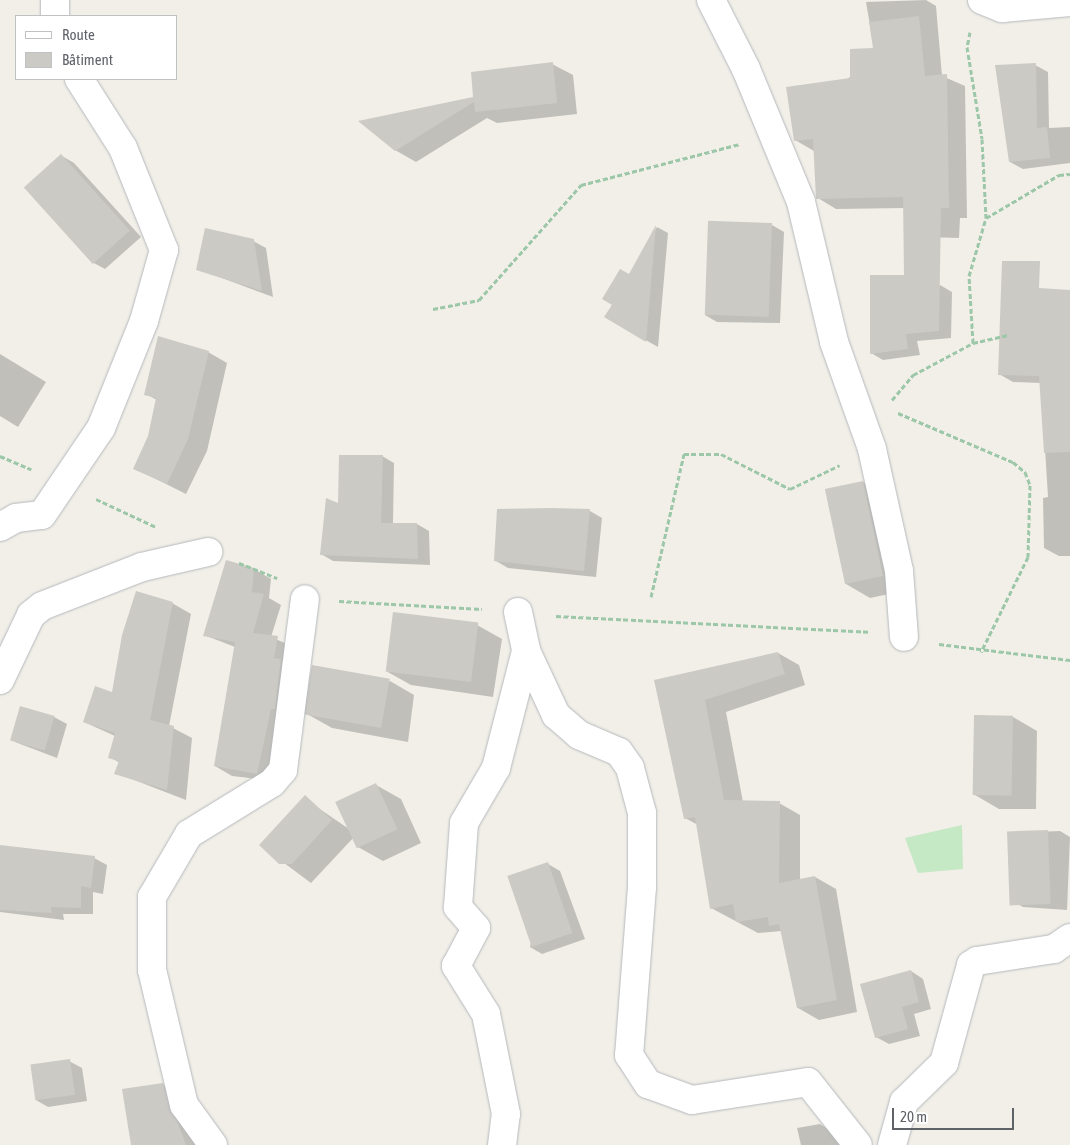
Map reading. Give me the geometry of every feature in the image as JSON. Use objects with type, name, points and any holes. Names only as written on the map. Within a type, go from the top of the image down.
[{"type":"street","points":[[55,0],[56,15]]},
{"type":"street","points":[[711,0],[775,135],[801,202],[834,342],[872,449],[899,571],[904,637]]},
{"type":"street","points":[[982,0],[1002,8],[1070,2]]},
{"type":"street","points":[[0,527],[16,518],[42,515],[101,428],[144,322],[164,250],[123,148],[80,80]]},
{"type":"street","points":[[0,680],[31,615],[42,606],[142,567],[208,552]]},
{"type":"street","points":[[213,1145],[184,1105],[152,970],[152,897],[189,834],[272,783],[283,770],[305,599]]},
{"type":"street","points":[[518,612],[526,651],[556,716],[579,735],[619,752],[630,768],[642,813],[642,887],[629,1055],[648,1084],[692,1100],[808,1082],[858,1145]]},
{"type":"street","points":[[502,1145],[506,1114],[486,1014],[456,966],[476,928],[458,907],[464,823],[496,768],[526,651]]},
{"type":"street","points":[[892,1145],[904,1102],[944,1063],[971,965],[1054,949],[1070,938]]},
{"type":"path","points":[[970,28],[967,47],[982,139],[986,218],[969,276],[974,343]]},
{"type":"path","points":[[433,309],[479,300],[580,186],[775,135]]},
{"type":"path","points":[[986,218],[1059,175],[1070,174]]},
{"type":"path","points":[[886,408],[913,375],[974,343],[1009,335]]},
{"type":"path","points":[[852,393],[1013,462],[1027,478],[1028,557],[981,652]]},
{"type":"path","points":[[651,597],[684,454],[721,454],[790,488],[872,449]]},
{"type":"green space","points":[[962,825],[963,869],[918,873],[905,838]]},
{"type":"building","points":[[919,16],[925,76],[947,74],[949,208],[941,208],[939,331],[906,334],[908,349],[870,354],[870,275],[904,275],[903,197],[816,199],[813,139],[794,141],[786,87],[850,78],[850,49],[873,48],[869,22]]},
{"type":"building","points":[[553,62],[557,103],[475,112],[474,102],[395,151],[358,121],[473,97],[471,72]]},
{"type":"building","points":[[1036,63],[1037,128],[1047,127],[1050,158],[1009,162],[995,65]]},
{"type":"building","points":[[61,154],[130,231],[93,264],[24,187]]},
{"type":"building","points":[[708,221],[772,223],[769,317],[705,315]]},
{"type":"building","points":[[656,225],[646,342],[604,317],[612,305],[602,299],[620,269],[629,274]]},
{"type":"building","points":[[205,228],[254,239],[262,291],[196,270]]},
{"type":"building","points":[[1002,261],[1040,261],[1039,288],[1070,290],[1070,452],[1044,453],[1039,376],[998,375]]},
{"type":"building","points":[[158,336],[209,351],[188,439],[167,484],[133,469],[148,436],[156,398],[144,395]]},
{"type":"building","points":[[339,455],[383,455],[381,523],[417,523],[418,559],[320,555],[326,498],[338,503]]},
{"type":"building","points":[[863,481],[883,576],[845,584],[825,489]]},
{"type":"building","points":[[497,509],[590,509],[584,571],[494,561]]},
{"type":"building","points":[[226,560],[254,568],[252,592],[264,594],[253,633],[278,636],[274,658],[281,659],[275,709],[271,709],[257,774],[214,766],[235,642],[203,636]]},
{"type":"building","points":[[136,591],[173,602],[150,720],[174,726],[167,790],[114,774],[119,761],[108,758],[115,733],[83,722],[95,686],[112,692],[122,635]]},
{"type":"building","points":[[393,612],[478,622],[471,682],[386,672]]},
{"type":"building","points":[[778,652],[785,674],[705,700],[724,800],[780,801],[779,883],[815,876],[837,1000],[797,1008],[779,924],[769,926],[768,917],[736,922],[733,904],[710,909],[695,817],[684,819],[654,680]]},
{"type":"building","points":[[312,665],[390,679],[381,728],[303,714]]},
{"type":"building","points":[[20,706],[55,716],[45,751],[10,741]]},
{"type":"building","points":[[974,715],[1013,716],[1012,796],[973,795]]},
{"type":"building","points":[[376,783],[398,829],[357,848],[335,802]]},
{"type":"building","points":[[305,795],[332,820],[292,864],[279,864],[259,845]]},
{"type":"building","points":[[1048,830],[1051,904],[1010,905],[1007,831]]},
{"type":"building","points":[[0,845],[95,856],[91,888],[81,886],[81,908],[51,907],[52,913],[0,910]]},
{"type":"building","points":[[548,862],[572,933],[532,947],[507,876]]},
{"type":"building","points":[[911,970],[919,1002],[902,1007],[908,1029],[875,1038],[860,984]]},
{"type":"building","points":[[70,1059],[75,1095],[35,1100],[30,1065]]},
{"type":"building","points":[[163,1083],[186,1145],[131,1145],[122,1089]]}]
